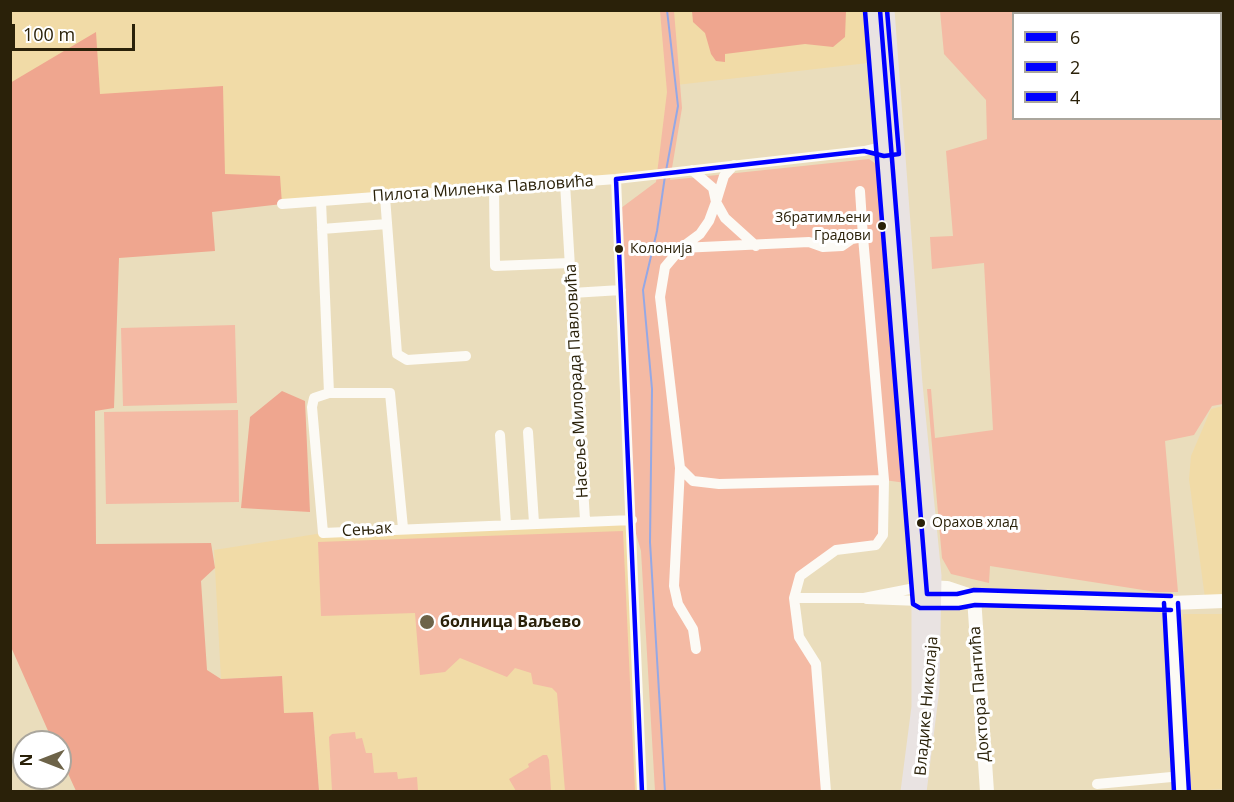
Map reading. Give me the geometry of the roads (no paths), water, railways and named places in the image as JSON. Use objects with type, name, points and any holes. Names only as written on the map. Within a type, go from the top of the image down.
[{"type":"main road","name":"Владике Николаја","points":[[872,10],[891,150],[915,384],[931,697],[920,792]]},
{"type":"main road","name":"Владике Николаја","points":[[887,10],[891,150]]},
{"type":"main road","name":"Владике Николаја","points":[[908,792],[919,707],[927,594]]},
{"type":"street","name":"Пилота Миленка Павловића","points":[[282,204],[616,179],[655,173],[891,150]]},
{"type":"street","points":[[696,649],[693,629],[678,604],[674,586],[680,468],[660,297],[665,267],[681,248],[700,234],[709,221],[724,176],[734,165]]},
{"type":"street","points":[[692,170],[713,188],[716,202],[725,218],[756,246]]},
{"type":"street","points":[[616,179],[642,792]]},
{"type":"street","name":"Насеље Милорада Павловића","points":[[403,528],[585,520],[566,183]]},
{"type":"street","points":[[494,188],[495,266],[570,263]]},
{"type":"street","points":[[826,792],[816,664],[799,637],[794,598],[800,576],[836,550],[876,545],[883,534],[884,480],[860,191]]},
{"type":"street","points":[[385,197],[397,354],[407,360],[466,356]]},
{"type":"street","points":[[321,201],[329,393]]},
{"type":"street","points":[[322,229],[387,224]]},
{"type":"street","points":[[681,248],[809,242],[823,247],[842,246],[852,239],[863,237]]},
{"type":"street","points":[[572,293],[621,290]]},
{"type":"street","name":"Сењак","points":[[385,392],[391,395],[403,528],[323,533],[312,407],[314,398],[329,393],[385,392]]},
{"type":"street","points":[[528,432],[534,523]]},
{"type":"street","points":[[500,435],[506,524]]},
{"type":"street","points":[[680,468],[693,481],[718,484],[884,480]]},
{"type":"street","points":[[585,520],[632,520]]},
{"type":"street","points":[[794,598],[864,598],[927,594],[952,589],[974,597],[1171,603],[1224,601]]},
{"type":"street","name":"Доктора Пантића","points":[[974,597],[987,792]]},
{"type":"street","points":[[1171,603],[1182,792]]},
{"type":"street","points":[[1097,784],[1182,776]]},
{"type":"waterway","points":[[666,171],[678,106],[667,10]]},
{"type":"waterway","points":[[665,176],[657,231],[643,290],[652,389],[650,542],[665,792]]},
{"type":"place","name":"Збратимљени Градови","points":[[882,226]]},
{"type":"place","name":"Колонија","points":[[619,249]]},
{"type":"place","name":"Орахов хлад","points":[[921,523]]},
{"type":"place","name":"болница Ваљево","points":[[427,622]]}]
